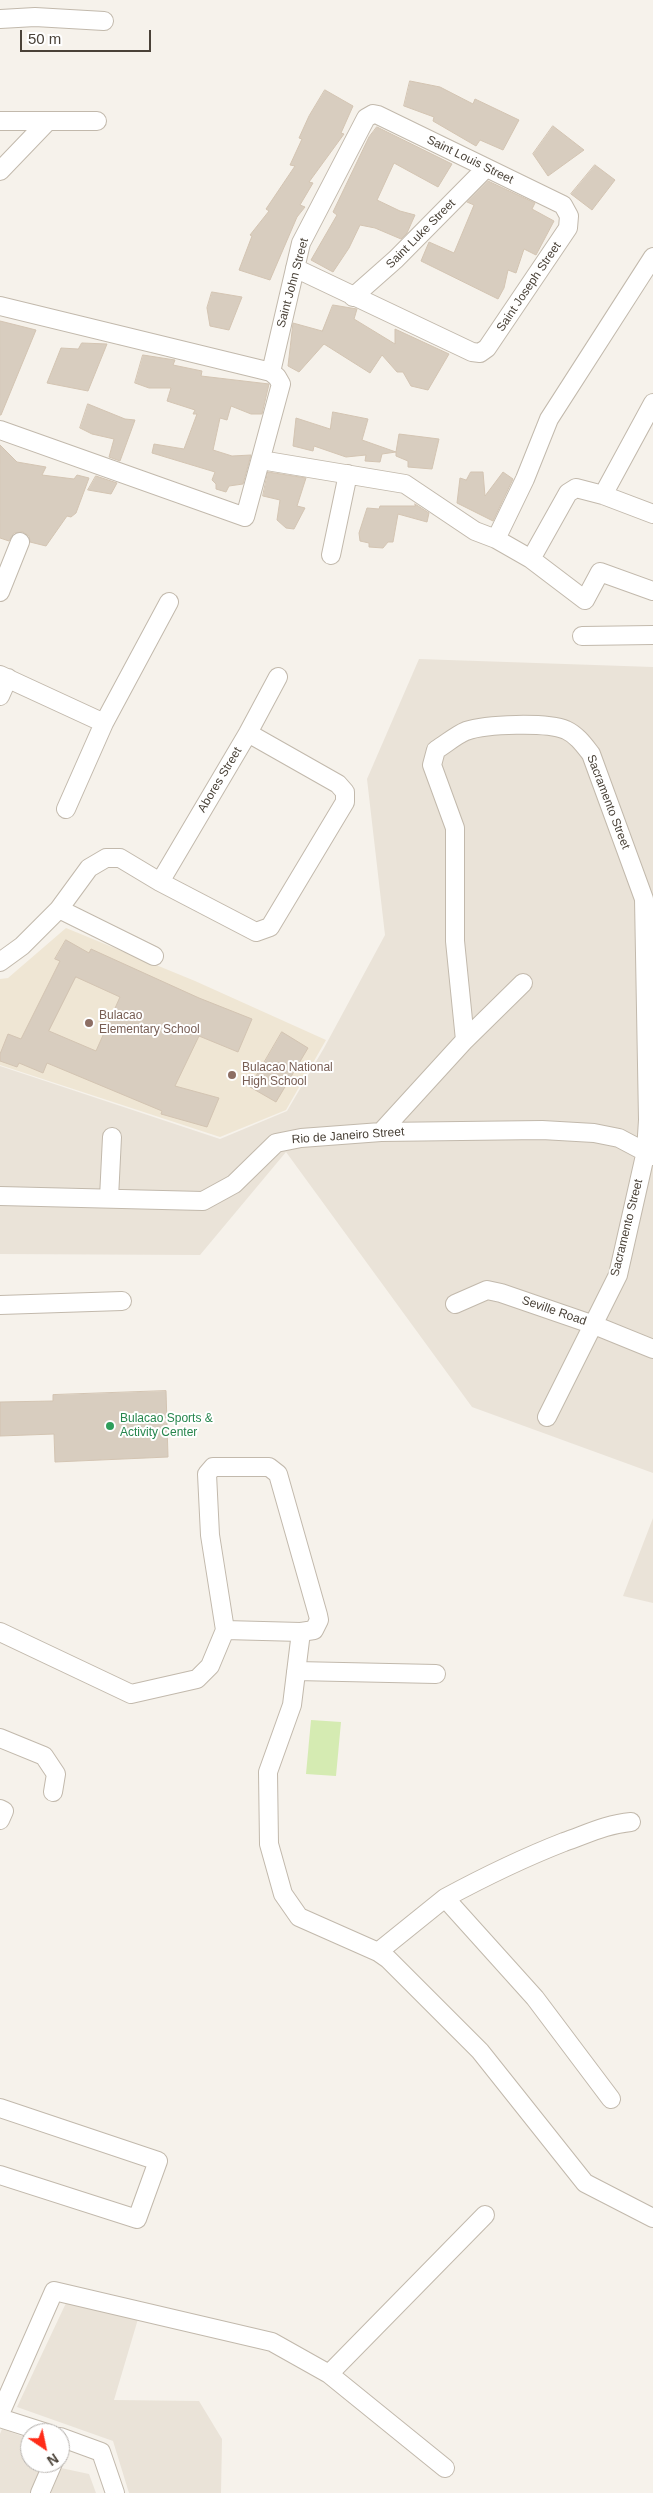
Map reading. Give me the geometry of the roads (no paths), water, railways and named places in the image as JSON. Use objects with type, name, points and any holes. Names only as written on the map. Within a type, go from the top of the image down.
[{"type":"street","points":[[0,19],[35,17],[104,21]]},
{"type":"street","name":"Saint Louis Street","points":[[366,118],[373,114],[378,115],[563,205],[569,216]]},
{"type":"street","name":"Saint John Street","points":[[270,372],[300,243],[366,118]]},
{"type":"street","points":[[0,121],[97,121]]},
{"type":"street","points":[[0,171],[48,121]]},
{"type":"street","name":"Saint Luke Street","points":[[353,297],[396,260],[486,168]]},
{"type":"street","name":"Saint Joseph Street","points":[[353,297],[472,352],[480,352],[488,348],[568,228],[569,216]]},
{"type":"street","points":[[496,539],[525,479],[550,419],[653,256]]},
{"type":"street","points":[[295,268],[353,297]]},
{"type":"street","points":[[0,306],[270,372],[278,377],[281,384],[262,460],[245,517],[0,430]]},
{"type":"street","points":[[603,495],[653,403]]},
{"type":"street","points":[[262,460],[405,484],[475,531],[496,539],[531,559],[585,600],[600,572],[653,591]]},
{"type":"street","points":[[331,555],[348,474]]},
{"type":"street","points":[[531,559],[568,493],[576,488],[603,495],[653,514]]},
{"type":"street","points":[[0,592],[20,542]]},
{"type":"street","points":[[66,809],[104,722],[169,602]]},
{"type":"street","points":[[582,636],[651,631]]},
{"type":"street","points":[[0,696],[4,677],[104,722]]},
{"type":"street","name":"Abores Street","points":[[160,882],[248,733],[278,677]]},
{"type":"street","name":"Sacramento Street","points":[[465,1040],[454,942],[455,828],[432,765],[436,750],[465,732],[488,726],[523,725],[565,730],[577,737],[591,754],[644,899],[649,1153],[618,1274],[547,1417]]},
{"type":"street","points":[[0,962],[22,946],[59,909],[89,868],[106,858],[120,858],[160,882],[256,932],[263,932],[275,921],[345,802],[345,792],[338,784],[248,733]]},
{"type":"street","points":[[59,909],[154,956]]},
{"type":"street","points":[[381,1132],[465,1040],[523,983]]},
{"type":"street","name":"Rio de Janeiro Street","points":[[0,1196],[203,1201],[234,1184],[276,1143],[301,1138],[381,1132],[542,1130],[594,1133],[619,1138],[649,1153]]},
{"type":"street","points":[[109,1198],[112,1137]]},
{"type":"street","name":"Seville Road","points":[[455,1304],[487,1290],[594,1325],[653,1350]]},
{"type":"street","points":[[0,1306],[122,1302]]},
{"type":"street","points":[[0,1632],[131,1694],[197,1679],[210,1666],[225,1630],[210,1535],[207,1474],[213,1467],[270,1467],[278,1474],[319,1620],[314,1630],[301,1632],[225,1630]]},
{"type":"street","points":[[301,1632],[292,1705],[268,1772],[269,1844],[283,1894],[300,1916],[378,1952],[388,1959],[480,2051],[585,2183],[653,2218]]},
{"type":"street","points":[[296,1671],[436,1674]]},
{"type":"street","points":[[0,1738],[44,1756],[56,1774],[53,1792]]},
{"type":"street","points":[[0,1809],[4,1810],[0,1820]]},
{"type":"street","points":[[378,1952],[445,1898],[514,1862],[601,1828],[631,1822]]},
{"type":"street","points":[[445,1898],[535,1998],[610,2099]]},
{"type":"street","points":[[0,2108],[158,2162],[137,2219],[0,2175]]},
{"type":"street","points":[[330,2374],[485,2215]]},
{"type":"street","points":[[0,2414],[54,2290],[272,2342],[330,2374],[445,2468]]},
{"type":"street","points":[[0,2418],[20,2425]]},
{"type":"street","points":[[70,2443],[101,2452],[115,2493]]},
{"type":"street","points":[[40,2493],[49,2473]]},
{"type":"place","name":"Bulacao Elementary School","points":[[89,1023]]},
{"type":"place","name":"Bulacao National High School","points":[[232,1075]]},
{"type":"place","name":"Bulacao Sports & Activity Center","points":[[110,1426]]}]
